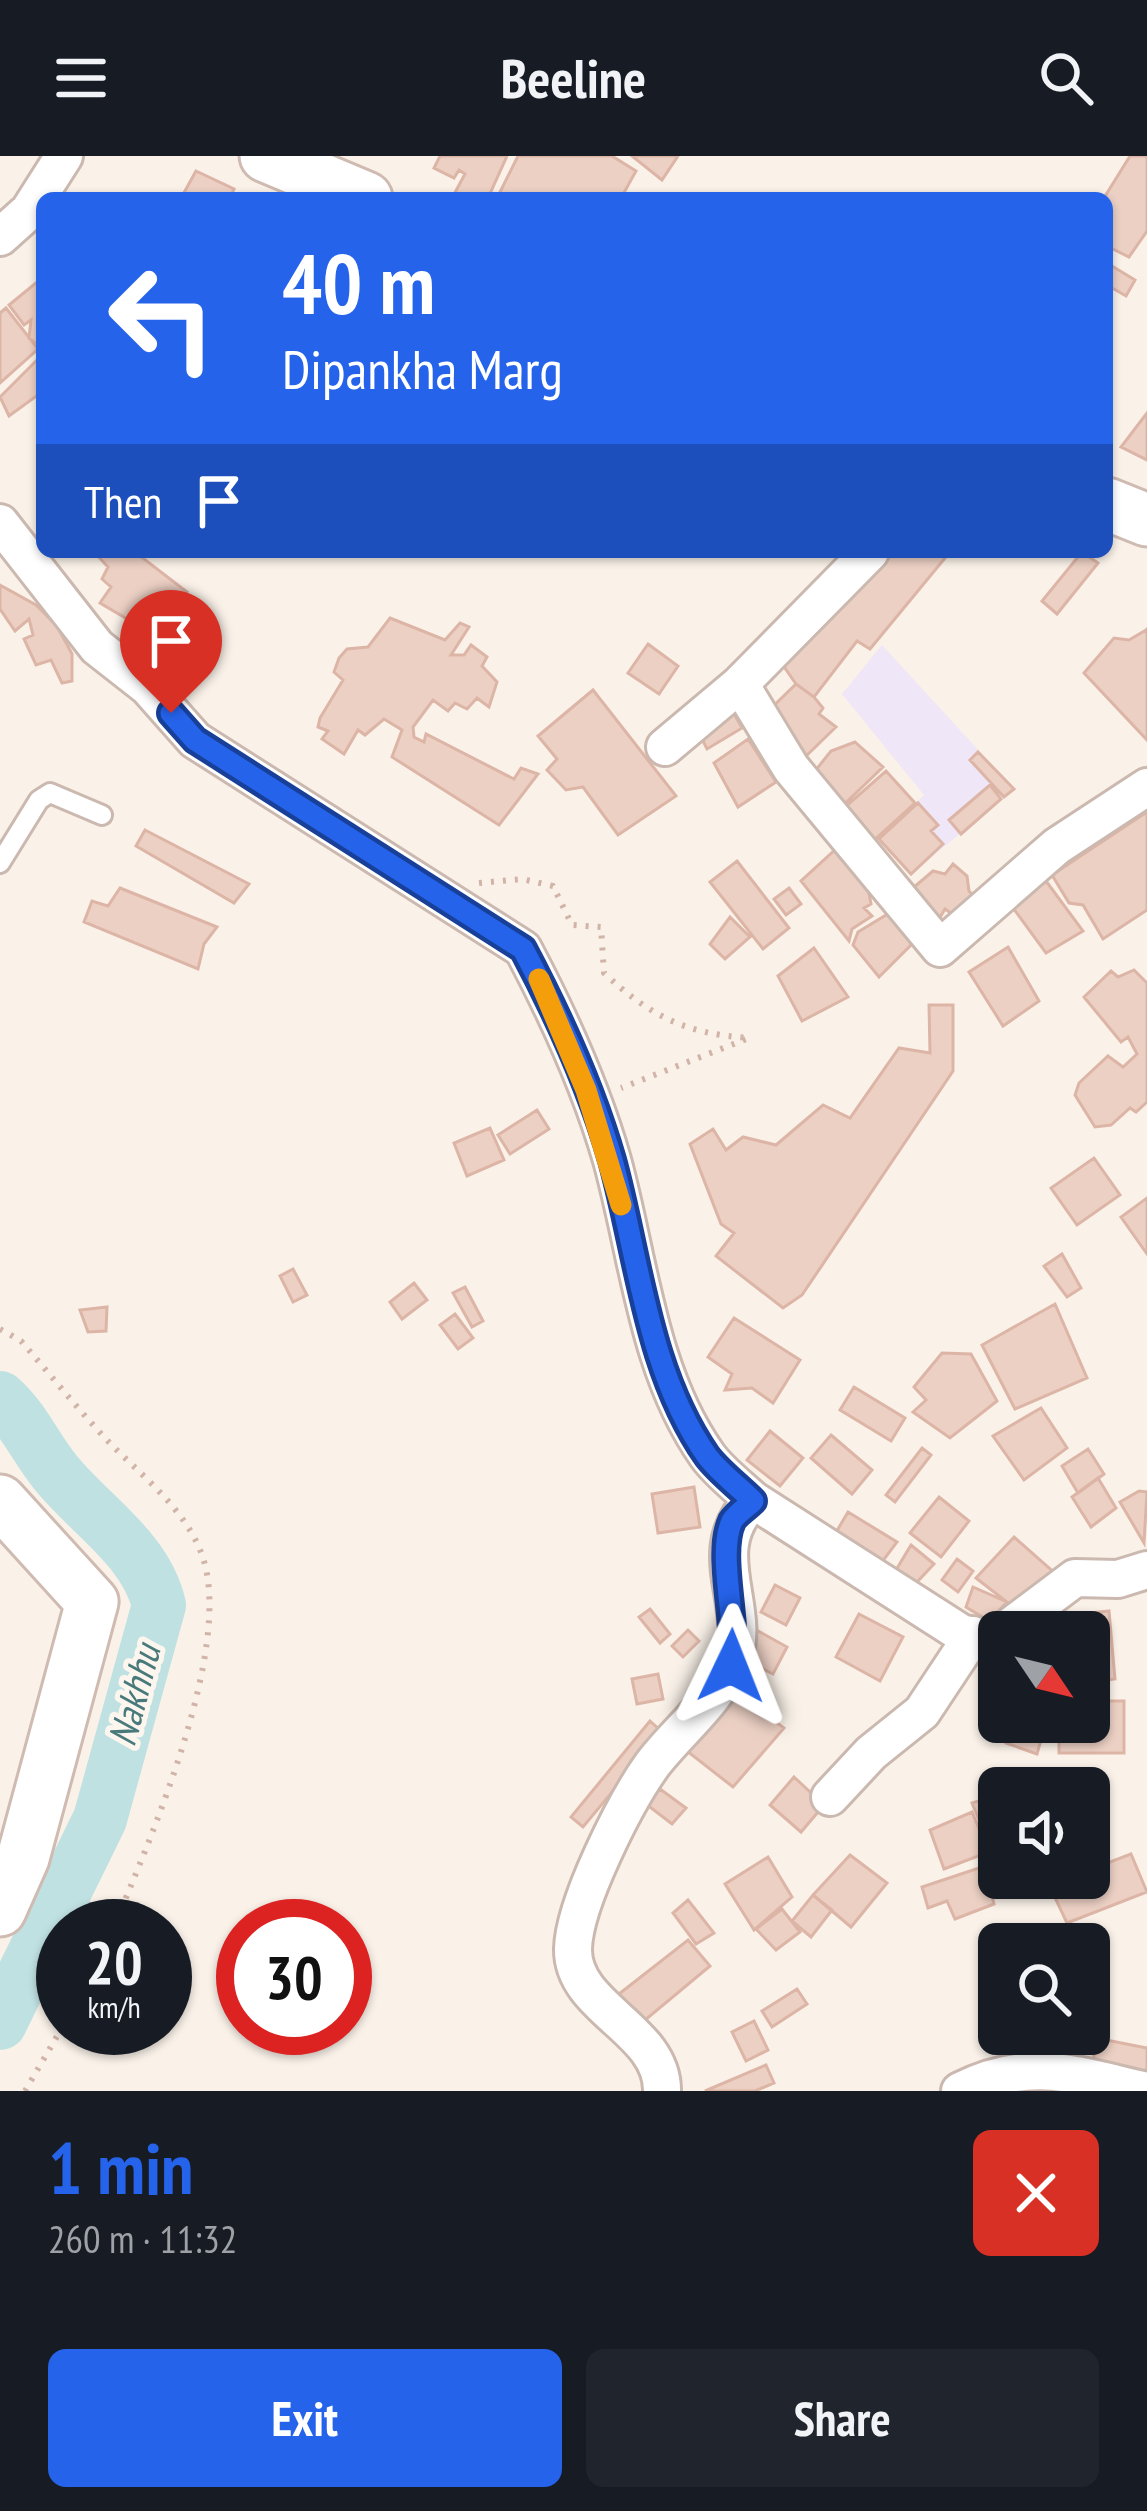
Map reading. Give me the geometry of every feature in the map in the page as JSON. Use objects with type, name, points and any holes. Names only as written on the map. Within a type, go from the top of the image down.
[{"type":"street","points":[[41,192],[64,156]]},
{"type":"street","points":[[266,156],[324,167],[358,192]]},
{"type":"street","points":[[0,236],[36,200]]},
{"type":"street","points":[[1113,506],[1147,520]]},
{"type":"street","points":[[0,523],[97,647],[148,687],[195,740],[523,949],[553,1006],[611,1159],[637,1275],[680,1411],[710,1460],[753,1501],[922,1611],[978,1629]]},
{"type":"street","points":[[665,747],[740,685],[864,558]]},
{"type":"street","points":[[740,685],[790,768],[940,948],[1057,845],[1147,787]]},
{"type":"street","points":[[0,1501],[92,1602],[23,1858],[0,1910]]},
{"type":"street","points":[[662,2091],[652,2051],[590,1988],[572,1952],[585,1903],[627,1806],[652,1766],[731,1666],[736,1638],[728,1561],[732,1521],[753,1501]]},
{"type":"street","points":[[1026,1611],[1075,1578],[1118,1579],[1147,1570]]},
{"type":"street","points":[[830,1797],[871,1753],[922,1712],[978,1650]]},
{"type":"street","points":[[960,2091],[995,2073],[1027,2068],[1147,2091]]},
{"type":"lane","points":[[0,863],[39,800],[50,793],[102,815]]},
{"type":"path","points":[[408,876],[483,884],[522,879],[553,886],[572,925],[601,927],[604,973],[643,1009],[678,1029],[749,1038],[702,1052],[590,1102]]},
{"type":"path","points":[[0,1329],[21,1341],[174,1507],[202,1556],[213,1615],[199,1682],[146,1852],[126,1899]]},
{"type":"path","points":[[25,2091],[46,2055]]},
{"type":"shaded area","points":[[882,645],[1014,789],[911,874],[879,839],[924,795],[842,694]]},
{"type":"building","points":[[440,156],[507,156],[491,192],[455,192],[465,174],[459,170],[454,178],[434,168]]},
{"type":"building","points":[[518,156],[612,156],[636,171],[624,192],[500,192]]},
{"type":"building","points":[[632,156],[678,156],[662,180]]},
{"type":"building","points":[[1130,156],[1147,156],[1147,231],[1129,257],[1113,249],[1113,192],[1108,192]]},
{"type":"building","points":[[196,171],[234,189],[233,192],[184,192]]},
{"type":"building","points":[[1113,267],[1135,280],[1126,296],[1113,288]]},
{"type":"building","points":[[36,283],[36,344],[29,338],[31,320],[24,325],[9,305]]},
{"type":"building","points":[[6,308],[36,351],[0,383],[0,313]]},
{"type":"building","points":[[36,361],[36,396],[9,416],[0,397]]},
{"type":"building","points":[[1147,413],[1147,460],[1121,447]]},
{"type":"building","points":[[100,558],[143,558],[187,592],[171,612],[153,602],[134,623],[100,603],[111,587],[102,579],[108,567]]},
{"type":"building","points":[[881,558],[945,558],[870,649],[857,641],[814,697],[796,684],[780,661]]},
{"type":"building","points":[[1077,558],[1098,563],[1057,614],[1042,601]]},
{"type":"building","points":[[0,585],[36,605],[57,626],[72,654],[72,681],[62,683],[51,660],[36,665],[24,639],[33,635],[29,619],[15,631],[0,609]]},
{"type":"building","points":[[390,618],[445,640],[460,623],[469,627],[451,655],[464,655],[471,645],[487,657],[482,666],[497,682],[489,707],[477,698],[467,709],[455,703],[448,711],[433,700],[413,727],[414,737],[424,742],[426,734],[514,779],[521,768],[538,774],[499,825],[392,757],[402,730],[384,719],[365,735],[358,730],[344,754],[322,739],[328,731],[318,727],[320,718],[343,680],[334,672],[339,658],[347,649],[368,647]]},
{"type":"building","points":[[1147,629],[1147,740],[1084,673],[1114,638],[1129,640]]},
{"type":"building","points":[[648,644],[678,666],[659,694],[628,673]]},
{"type":"building","points":[[796,684],[814,697],[823,708],[819,714],[836,727],[804,758],[759,720]]},
{"type":"building","points":[[593,690],[676,796],[618,835],[583,787],[566,790],[547,770],[557,759],[538,736]]},
{"type":"building","points":[[733,712],[742,728],[707,749],[696,727]]},
{"type":"building","points":[[748,739],[776,782],[738,807],[714,763]]},
{"type":"building","points":[[855,742],[883,767],[835,813],[807,781],[831,751]]},
{"type":"building","points":[[978,752],[1014,789],[1004,797],[970,760]]},
{"type":"building","points":[[886,771],[915,803],[873,841],[844,808]]},
{"type":"building","points":[[990,785],[1001,799],[961,834],[949,820]]},
{"type":"building","points":[[918,803],[938,825],[931,831],[943,844],[911,874],[879,839]]},
{"type":"building","points":[[1147,812],[1147,910],[1103,939],[1083,905],[1069,903],[1052,875]]},
{"type":"building","points":[[145,830],[249,884],[234,903],[136,846]]},
{"type":"building","points":[[836,849],[868,888],[871,904],[864,908],[872,916],[852,929],[849,941],[801,881]]},
{"type":"building","points":[[737,861],[789,928],[763,949],[710,882]]},
{"type":"building","points":[[953,864],[967,876],[975,897],[955,916],[945,909],[939,919],[907,893],[933,871],[945,874]]},
{"type":"building","points":[[1046,881],[1083,931],[1046,953],[1008,901]]},
{"type":"building","points":[[120,888],[217,927],[204,944],[198,969],[84,922],[92,901],[108,906]]},
{"type":"building","points":[[789,888],[801,904],[786,915],[774,899]]},
{"type":"building","points":[[891,912],[913,943],[879,977],[853,945],[858,932]]},
{"type":"building","points":[[730,917],[750,937],[725,959],[710,944]]},
{"type":"building","points":[[1008,947],[1039,1001],[1003,1026],[969,972]]},
{"type":"building","points":[[814,948],[848,997],[802,1021],[778,976]]},
{"type":"building","points":[[1134,970],[1147,983],[1147,1102],[1136,1112],[1130,1108],[1111,1125],[1095,1127],[1075,1095],[1079,1083],[1108,1056],[1123,1067],[1137,1054],[1128,1037],[1121,1042],[1084,997],[1111,971],[1118,977]]},
{"type":"building","points":[[929,1005],[953,1005],[953,1071],[802,1295],[783,1308],[716,1256],[734,1233],[721,1224],[690,1144],[713,1129],[726,1150],[743,1137],[776,1145],[823,1105],[850,1118],[899,1048],[930,1053]]},
{"type":"building","points":[[537,1110],[549,1129],[510,1154],[498,1135]]},
{"type":"building","points":[[490,1128],[504,1160],[467,1176],[454,1143]]},
{"type":"building","points":[[1094,1158],[1120,1195],[1077,1225],[1051,1188]]},
{"type":"building","points":[[1147,1198],[1147,1254],[1121,1217]]},
{"type":"building","points":[[1062,1254],[1081,1288],[1067,1297],[1044,1266]]},
{"type":"building","points":[[293,1269],[307,1295],[293,1302],[280,1276]]},
{"type":"building","points":[[414,1283],[427,1300],[402,1319],[390,1302]]},
{"type":"building","points":[[465,1287],[483,1321],[472,1327],[453,1293]]},
{"type":"building","points":[[1055,1304],[1087,1378],[1015,1409],[982,1345]]},
{"type":"building","points":[[107,1307],[106,1331],[88,1332],[80,1310]]},
{"type":"building","points":[[455,1314],[473,1338],[458,1349],[440,1325]]},
{"type":"building","points":[[734,1318],[800,1360],[773,1403],[752,1388],[725,1390],[732,1374],[708,1357]]},
{"type":"building","points":[[942,1353],[971,1354],[997,1401],[950,1438],[913,1412],[926,1400],[914,1387]]},
{"type":"building","points":[[854,1387],[905,1418],[891,1441],[840,1410]]},
{"type":"building","points":[[1041,1408],[1067,1448],[1024,1480],[993,1436]]},
{"type":"building","points":[[770,1431],[803,1458],[780,1486],[747,1460]]},
{"type":"building","points":[[831,1435],[872,1470],[852,1494],[811,1458]]},
{"type":"building","points":[[922,1448],[931,1455],[895,1502],[886,1495]]},
{"type":"building","points":[[1088,1449],[1104,1474],[1078,1493],[1062,1466]]},
{"type":"building","points":[[1098,1478],[1116,1508],[1091,1527],[1072,1497]]},
{"type":"building","points":[[694,1487],[700,1527],[658,1533],[652,1494]]},
{"type":"building","points":[[1139,1491],[1147,1492],[1144,1543],[1120,1502]]},
{"type":"building","points":[[939,1497],[969,1521],[941,1557],[910,1533]]},
{"type":"building","points":[[848,1512],[897,1542],[879,1566],[835,1534]]},
{"type":"building","points":[[1014,1537],[1056,1574],[1023,1611],[976,1578]]},
{"type":"building","points":[[911,1545],[934,1564],[917,1582],[896,1570]]},
{"type":"building","points":[[957,1559],[973,1571],[958,1592],[942,1580]]},
{"type":"building","points":[[775,1585],[800,1598],[786,1625],[761,1612]]},
{"type":"building","points":[[973,1587],[1007,1602],[998,1611],[978,1614],[966,1607]]},
{"type":"building","points":[[650,1609],[670,1634],[660,1643],[639,1617]]},
{"type":"building","points":[[859,1614],[903,1637],[880,1681],[836,1657]]},
{"type":"building","points":[[1110,1622],[1115,1679],[1110,1680]]},
{"type":"building","points":[[751,1627],[787,1647],[773,1674],[736,1655]]},
{"type":"building","points":[[688,1630],[699,1641],[683,1657],[672,1646]]},
{"type":"building","points":[[658,1674],[663,1699],[637,1704],[632,1679]]},
{"type":"building","points":[[736,1692],[784,1728],[733,1787],[687,1751]]},
{"type":"building","points":[[1110,1701],[1124,1701],[1124,1753],[1059,1753],[1059,1743],[1110,1743]]},
{"type":"building","points":[[650,1721],[662,1732],[583,1827],[571,1817]]},
{"type":"building","points":[[1006,1743],[1040,1743],[1037,1754]]},
{"type":"building","points":[[794,1777],[824,1805],[801,1832],[770,1805]]},
{"type":"building","points":[[660,1789],[686,1808],[672,1824],[646,1804]]},
{"type":"building","points":[[972,1812],[978,1826],[978,1856],[944,1869],[930,1830]]},
{"type":"building","points":[[1131,1854],[1147,1892],[1067,1923],[1056,1899],[1110,1899],[1110,1862]]},
{"type":"building","points":[[850,1855],[887,1883],[851,1927],[813,1895]]},
{"type":"building","points":[[768,1857],[792,1897],[754,1930],[725,1884]]},
{"type":"building","points":[[978,1868],[978,1899],[993,1899],[994,1904],[955,1919],[947,1901],[928,1908],[922,1887]]},
{"type":"building","points":[[813,1895],[832,1910],[811,1937],[792,1921]]},
{"type":"building","points":[[688,1900],[714,1933],[696,1944],[673,1913]]},
{"type":"building","points":[[782,1909],[800,1932],[776,1950],[756,1929]]},
{"type":"building","points":[[688,1940],[710,1966],[644,2021],[619,1994]]},
{"type":"building","points":[[797,1989],[807,2004],[772,2027],[762,2011]]},
{"type":"building","points":[[754,2021],[768,2050],[746,2061],[732,2032]]},
{"type":"building","points":[[1110,2041],[1147,2048],[1147,2068],[1142,2075],[1095,2064],[1094,2055],[1110,2055]]},
{"type":"building","points":[[766,2065],[774,2083],[755,2091],[705,2091]]},
{"type":"waterway","name":"Nakhhu","points":[[0,1398],[56,1473],[130,1550],[159,1605],[100,1819],[0,2023]]},
{"type":"slow traffic","points":[[539,979],[586,1090],[611,1159],[621,1205]]},
{"type":"route","points":[[171,713],[195,740],[523,949],[553,1006],[611,1159],[637,1275],[680,1411],[710,1460],[753,1501],[732,1521],[728,1561],[736,1638],[731,1666]]}]
